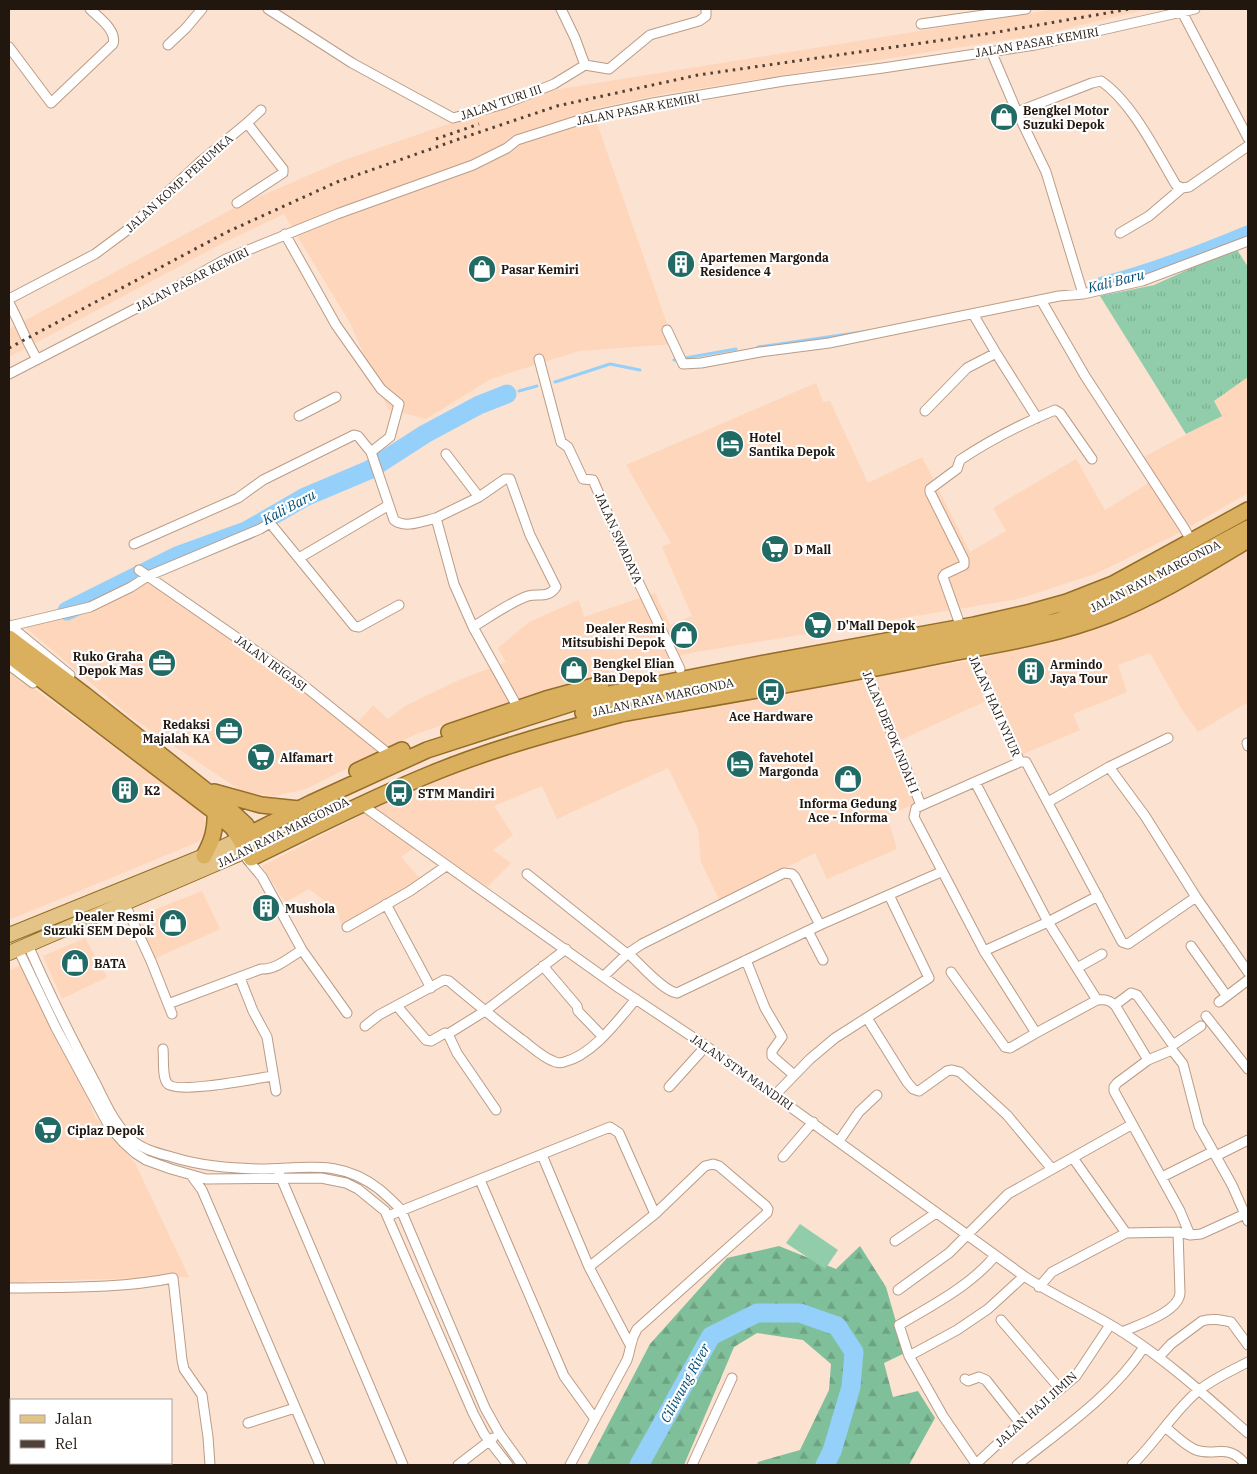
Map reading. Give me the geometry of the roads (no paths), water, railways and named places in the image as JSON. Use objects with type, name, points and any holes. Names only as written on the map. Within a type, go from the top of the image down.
[{"type":"highway","name":"JALAN RAYA MARGONDA","points":[[250,849],[434,768],[680,669],[968,620],[1031,612],[1076,598],[1113,584],[1190,538],[1248,500]]},
{"type":"highway","name":"JALAN RAYA MARGONDA","points":[[1190,538],[1248,510]]},
{"type":"highway","name":"JALAN RAYA MARGONDA","points":[[1169,579],[1248,528]]},
{"type":"highway","name":"JALAN RAYA MARGONDA","points":[[305,806],[457,734],[518,708],[606,700],[864,665],[968,644],[1062,619],[1116,599],[1169,579],[1248,540]]},
{"type":"highway","name":"JALAN RAYA MARGONDA","points":[[250,849],[305,806],[325,787],[390,755],[457,734],[968,620]]},
{"type":"highway","points":[[9,630],[85,695],[103,719],[233,828],[250,849]]},
{"type":"highway","points":[[9,655],[83,713],[103,719],[205,790],[236,814],[250,849]]},
{"type":"highway","points":[[205,790],[261,805],[305,806]]},
{"type":"highway","points":[[204,856],[215,831],[215,812]]},
{"type":"main road","name":"JALAN RAYA MARGONDA","points":[[9,935],[204,856],[250,849]]},
{"type":"main road","name":"JALAN RAYA MARGONDA","points":[[19,953],[128,911],[250,849]]},
{"type":"main road","name":"JALAN RAYA MARGONDA","points":[[19,953],[250,849]]},
{"type":"street","points":[[9,47],[51,103],[113,44],[112,32],[90,9]]},
{"type":"street","points":[[168,45],[202,9]]},
{"type":"street","name":"JALAN TURI III","points":[[268,9],[352,63],[453,118],[504,104],[554,84],[585,65]]},
{"type":"street","points":[[561,9],[585,65],[609,69],[650,34],[699,21],[706,16],[706,9]]},
{"type":"street","points":[[921,24],[1001,11],[1026,9]]},
{"type":"street","name":"JALAN PASAR KEMIRI","points":[[9,374],[160,296],[226,259],[337,214],[473,164],[507,148],[517,140],[592,116],[653,103],[784,81],[1035,45],[1195,9]]},
{"type":"street","points":[[1182,12],[1248,138]]},
{"type":"street","points":[[991,51],[1017,112],[1046,172],[1083,294]]},
{"type":"street","points":[[1017,112],[1102,81],[1112,88],[1131,112],[1176,185],[1182,188]]},
{"type":"street","name":"JALAN KOMP. PERUMKA","points":[[9,299],[95,254],[126,231],[200,162],[262,110]]},
{"type":"street","points":[[237,203],[283,172],[283,169],[247,123]]},
{"type":"street","points":[[1120,233],[1149,216],[1182,188],[1189,187],[1248,146]]},
{"type":"street","points":[[285,234],[336,325],[381,388],[399,404],[390,437],[371,454]]},
{"type":"street","points":[[667,330],[683,364],[700,363],[760,352],[829,343],[1142,281],[1248,241]]},
{"type":"street","points":[[1042,300],[1085,376],[1190,538]]},
{"type":"street","points":[[9,302],[37,359]]},
{"type":"street","points":[[974,314],[1037,418]]},
{"type":"street","points":[[925,411],[967,368],[996,353]]},
{"type":"street","name":"JALAN SWADAYA","points":[[539,359],[561,442],[567,445],[582,479],[593,480],[626,556],[680,669]]},
{"type":"street","points":[[299,416],[336,397]]},
{"type":"street","points":[[968,620],[943,576],[964,565],[964,560],[930,489],[957,469],[959,462],[988,442],[1055,410],[1058,411],[1092,459]]},
{"type":"street","points":[[134,544],[238,498],[263,480],[354,436],[358,436],[371,454],[394,520],[402,525],[436,518],[480,497],[505,479],[510,479],[530,535],[556,588],[544,595],[527,596],[473,626]]},
{"type":"street","points":[[446,454],[480,497]]},
{"type":"street","points":[[299,558],[389,505]]},
{"type":"street","points":[[436,518],[454,584],[473,626],[518,708]]},
{"type":"street","points":[[9,630],[90,607],[131,587],[143,573],[260,529],[270,523],[354,626],[359,627],[399,605]]},
{"type":"street","name":"JALAN IRIGASI","points":[[143,573],[292,676],[390,755]]},
{"type":"street","points":[[9,630],[72,677],[103,719]]},
{"type":"street","name":"JALAN HAJI NYIUR","points":[[968,644],[1020,762],[1028,764],[1119,939],[1128,944],[1196,897]]},
{"type":"street","points":[[9,665],[55,699],[103,719]]},
{"type":"street","name":"JALAN DEPOK INDAH I","points":[[864,665],[921,805]]},
{"type":"street","points":[[1048,802],[1109,767],[1168,738]]},
{"type":"street","points":[[1020,762],[921,805],[916,808],[914,817],[984,951],[1036,1033]]},
{"type":"street","points":[[1109,767],[1145,816],[1196,897],[1248,972]]},
{"type":"street","points":[[976,782],[1048,922],[1097,1000]]},
{"type":"street","name":"JALAN STM MANDIRI","points":[[359,800],[446,866],[813,1122],[966,1236],[1039,1286],[1124,1333],[1159,1357],[1248,1433]]},
{"type":"street","points":[[250,849],[262,877],[302,950],[347,1013]]},
{"type":"street","points":[[347,927],[410,891],[446,866]]},
{"type":"street","points":[[527,874],[674,992],[820,924],[942,872]]},
{"type":"street","points":[[604,976],[642,944],[784,873],[792,874],[795,877],[820,924]]},
{"type":"street","points":[[774,1096],[835,1038],[929,978],[889,894]]},
{"type":"street","points":[[984,951],[1048,922],[1098,896]]},
{"type":"street","points":[[386,904],[431,988]]},
{"type":"street","points":[[128,911],[151,961],[172,1014]]},
{"type":"street","points":[[808,931],[823,960]]},
{"type":"street","points":[[1190,946],[1226,995]]},
{"type":"street","points":[[397,1006],[426,1040],[431,1041],[445,1033],[448,1034],[485,1012],[566,949]]},
{"type":"street","points":[[168,1004],[261,969],[267,970],[275,967],[302,950]]},
{"type":"street","points":[[19,953],[85,1064],[120,1133],[140,1157],[171,1169],[206,1179],[321,1178],[346,1183],[368,1196],[388,1216],[472,1413],[484,1434],[508,1465]]},
{"type":"street","points":[[1077,968],[1102,954]]},
{"type":"street","points":[[746,960],[765,1008],[782,1037],[772,1051],[772,1056],[794,1075]]},
{"type":"street","points":[[543,966],[577,1006],[578,1011],[603,1036]]},
{"type":"street","points":[[952,972],[1004,1046],[1010,1048],[1097,1000],[1111,1001],[1148,1060]]},
{"type":"street","points":[[240,978],[253,1011],[268,1037],[276,1091]]},
{"type":"street","points":[[365,1026],[379,1015],[444,980],[449,981],[485,1012],[529,1045],[559,1063],[566,1062],[582,1054],[603,1036],[636,999]]},
{"type":"street","points":[[1218,1002],[1248,980]]},
{"type":"street","points":[[1115,1005],[1131,993],[1137,995],[1173,1045],[1201,1026]]},
{"type":"street","points":[[1206,1016],[1248,1069]]},
{"type":"street","points":[[867,1018],[913,1089],[919,1091],[947,1070],[960,1072],[1007,1115],[1052,1169]]},
{"type":"street","points":[[448,1034],[457,1053],[496,1110]]},
{"type":"street","points":[[669,1088],[706,1046]]},
{"type":"street","points":[[163,1049],[165,1076],[167,1083],[171,1087],[197,1088],[273,1076]]},
{"type":"street","points":[[1039,1286],[1052,1272],[1126,1233],[1178,1232],[1190,1235],[1202,1234],[1247,1218],[1197,1122],[1183,1064],[1172,1050],[1148,1060],[1117,1083],[1114,1091],[1180,1211],[1190,1235]]},
{"type":"street","points":[[839,1141],[859,1112],[877,1095]]},
{"type":"street","points":[[783,1157],[813,1122]]},
{"type":"street","points":[[898,1290],[949,1253],[1008,1194],[1131,1125]]},
{"type":"street","points":[[388,1216],[542,1155],[606,1127],[613,1128],[619,1133],[655,1214]]},
{"type":"street","points":[[120,1133],[148,1150],[189,1163],[230,1168],[325,1167],[350,1172],[376,1187],[392,1200],[401,1210],[485,1408],[499,1433],[522,1465]]},
{"type":"street","points":[[1162,1177],[1248,1140]]},
{"type":"street","points":[[542,1155],[589,1267],[630,1343]]},
{"type":"street","points":[[1073,1158],[1126,1233]]},
{"type":"street","points":[[189,1163],[191,1175],[202,1190],[320,1465]]},
{"type":"street","points":[[570,1465],[627,1360],[630,1343],[637,1330],[767,1213],[768,1209],[719,1166],[713,1164],[705,1166],[655,1214],[589,1267]]},
{"type":"street","points":[[278,1168],[280,1178],[403,1465]]},
{"type":"street","points":[[480,1180],[564,1376],[595,1420]]},
{"type":"street","points":[[896,1241],[936,1212]]},
{"type":"street","points":[[1124,1333],[1168,1311],[1178,1303],[1180,1297],[1178,1232]]},
{"type":"street","points":[[976,1465],[943,1416],[909,1356],[899,1325],[969,1281],[995,1256]]},
{"type":"street","points":[[909,1356],[957,1330],[988,1309],[1024,1276]]},
{"type":"street","points":[[9,1288],[110,1285],[152,1282],[173,1278],[182,1360],[184,1369],[202,1395],[210,1465]]},
{"type":"street","points":[[1001,1320],[1060,1389]]},
{"type":"street","points":[[1159,1357],[1171,1344],[1202,1321],[1207,1320],[1231,1322],[1248,1345]]},
{"type":"street","name":"JALAN HAJI JIMIN","points":[[976,1465],[1020,1423],[1076,1376],[1110,1325]]},
{"type":"street","points":[[1017,1465],[1091,1407],[1134,1363],[1144,1347]]},
{"type":"street","points":[[1132,1465],[1151,1445],[1182,1406],[1198,1391],[1216,1378],[1248,1362]]},
{"type":"street","points":[[965,1379],[968,1381],[979,1377],[986,1380],[1020,1423]]},
{"type":"street","points":[[692,1465],[732,1378]]},
{"type":"street","points":[[248,1423],[295,1408]]},
{"type":"street","points":[[1165,1427],[1194,1449],[1202,1452],[1223,1451],[1234,1455],[1246,1465]]},
{"type":"street","points":[[458,1465],[499,1433]]},
{"type":"waterway","name":"Kali Baru","points":[[1103,286],[1176,263],[1248,235]]},
{"type":"waterway","name":"Kali Baru","points":[[758,347],[869,331]]},
{"type":"waterway","name":"Kali Baru","points":[[674,360],[736,349]]},
{"type":"waterway","name":"Kali Baru","points":[[555,382],[610,364],[640,370]]},
{"type":"waterway","name":"Kali Baru","points":[[519,391],[537,386]]},
{"type":"waterway","name":"Kali Baru","points":[[67,611],[177,556],[246,531],[305,497],[369,470],[425,434],[479,405],[507,394]]},
{"type":"waterway","name":"Ciliwung River","points":[[639,1465],[711,1336],[757,1313],[800,1313],[837,1326],[854,1352],[851,1387],[832,1451],[825,1465]]},
{"type":"railway","points":[[9,348],[227,232],[337,182],[557,106],[698,75],[992,33],[1130,9]]},
{"type":"railway","points":[[436,139],[479,124]]},
{"type":"place","name":"Bengkel Motor Suzuki Depok","points":[[1004,117]]},
{"type":"place","name":"Apartemen Margonda Residence 4","points":[[681,264]]},
{"type":"place","name":"Pasar Kemiri","points":[[482,269]]},
{"type":"place","name":"Hotel Santika Depok","points":[[730,444]]},
{"type":"place","name":"D Mall","points":[[775,549]]},
{"type":"place","name":"D'Mall Depok","points":[[818,625]]},
{"type":"place","name":"Dealer Resmi Mitsubishi Depok","points":[[684,635]]},
{"type":"place","name":"Ruko Graha Depok Mas","points":[[162,663]]},
{"type":"place","name":"Bengkel Elian Ban Depok","points":[[574,670]]},
{"type":"place","name":"Armindo Jaya Tour","points":[[1031,671]]},
{"type":"place","name":"Ace Hardware","points":[[771,692]]},
{"type":"place","name":"Redaksi Majalah KA","points":[[229,731]]},
{"type":"place","name":"Alfamart","points":[[261,757]]},
{"type":"place","name":"favehotel Margonda","points":[[740,764]]},
{"type":"place","name":"Informa Gedung Ace - Informa","points":[[848,779]]},
{"type":"place","name":"K2","points":[[125,790]]},
{"type":"place","name":"STM Mandiri","points":[[399,793]]},
{"type":"place","name":"Mushola","points":[[266,908]]},
{"type":"place","name":"Dealer Resmi Suzuki SEM Depok","points":[[173,923]]},
{"type":"place","name":"BATA","points":[[75,963]]},
{"type":"place","name":"Ciplaz Depok","points":[[48,1130]]}]
